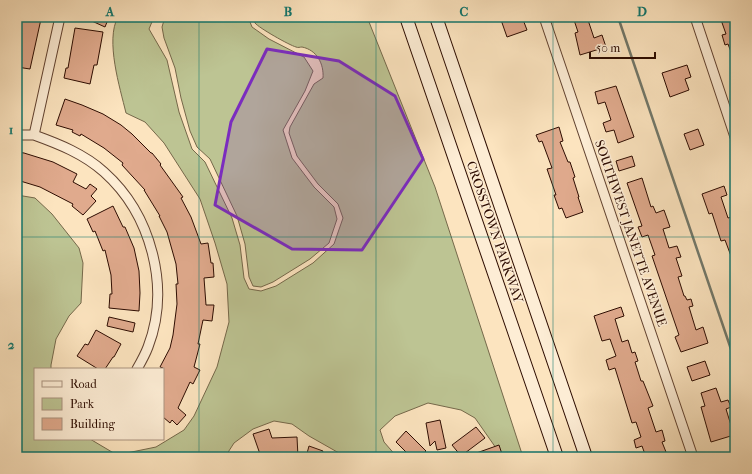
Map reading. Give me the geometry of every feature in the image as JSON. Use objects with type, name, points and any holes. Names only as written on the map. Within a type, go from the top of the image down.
[{"type":"main road","name":"CROSSTOWN PARKWAY","points":[[406,17],[557,457]]},
{"type":"main road","name":"CROSSTOWN PARKWAY","points":[[436,17],[586,457]]},
{"type":"street","points":[[34,136],[60,17]]},
{"type":"street","name":"SOUTHWEST JANETTE AVENUE","points":[[544,17],[693,457]]},
{"type":"street","points":[[695,17],[735,137]]},
{"type":"street","points":[[17,135],[34,136],[60,145],[83,157],[103,171],[122,190],[139,215],[148,236],[156,269],[158,292],[155,322],[148,347],[138,368]]},
{"type":"highlighted area","points":[[267,49],[339,61],[395,96],[423,159],[362,250],[292,249],[215,205],[231,122]]},
{"type":"green space","points":[[118,17],[154,17],[149,29],[167,60],[179,112],[192,149],[205,162],[232,218],[240,245],[244,278],[249,289],[261,291],[276,286],[313,263],[334,244],[343,218],[338,204],[318,184],[297,156],[289,133],[290,127],[314,84],[323,78],[321,63],[316,54],[312,51],[302,47],[292,46],[274,36],[255,23],[253,17],[367,17],[435,187],[523,457],[499,457],[496,448],[475,418],[461,410],[428,403],[395,416],[380,430],[384,442],[397,457],[346,457],[309,436],[292,424],[274,421],[253,429],[234,443],[225,457],[17,457],[17,195],[35,198],[52,214],[79,248],[83,263],[81,303],[69,316],[56,339],[51,368],[34,368],[34,440],[92,440],[117,455],[156,447],[184,430],[194,416],[217,367],[229,322],[227,284],[200,199],[164,143],[145,122],[126,113],[117,78],[113,51],[114,27]]},
{"type":"green space","points":[[165,17],[248,17],[252,27],[269,39],[304,57],[313,71],[305,91],[283,130],[292,158],[314,187],[334,207],[337,219],[329,243],[310,259],[273,282],[261,287],[253,286],[249,277],[245,244],[237,216],[210,159],[197,147],[190,131],[175,68],[164,38],[162,27]]},
{"type":"building","points":[[17,17],[41,19],[30,69],[17,67]]},
{"type":"building","points":[[83,17],[109,17],[105,27]]},
{"type":"building","points":[[500,17],[522,17],[527,30],[507,37]]},
{"type":"building","points":[[573,17],[587,17],[594,38],[602,35],[606,47],[580,55],[575,33],[578,32]]},
{"type":"building","points":[[720,17],[735,17],[734,60],[728,44],[725,45],[722,35],[726,34]]},
{"type":"building","points":[[75,28],[103,32],[97,65],[94,65],[90,84],[64,78],[66,68],[68,68]]},
{"type":"building","points":[[687,65],[691,77],[685,79],[689,90],[670,97],[662,73]]},
{"type":"building","points":[[616,86],[634,137],[618,143],[614,130],[606,132],[603,123],[611,120],[605,102],[598,104],[595,92]]},
{"type":"building","points":[[65,99],[103,114],[121,125],[152,153],[161,164],[160,165],[183,197],[181,198],[191,217],[201,244],[208,243],[211,263],[213,263],[214,277],[204,278],[206,305],[214,305],[212,321],[203,320],[198,344],[200,344],[194,367],[200,370],[193,384],[190,382],[178,408],[186,415],[177,425],[172,420],[170,423],[164,418],[164,368],[160,367],[170,348],[177,304],[176,284],[178,284],[176,264],[167,232],[160,216],[145,190],[122,165],[123,163],[104,148],[81,134],[80,136],[72,132],[73,130],[56,125]]},
{"type":"building","points":[[559,127],[563,141],[560,142],[568,162],[570,162],[575,177],[573,178],[583,212],[566,218],[562,208],[559,209],[554,195],[556,195],[547,169],[552,168],[542,141],[539,142],[536,135]]},
{"type":"building","points":[[698,129],[704,145],[690,150],[684,134]]},
{"type":"building","points":[[17,152],[53,162],[77,174],[73,182],[86,189],[90,184],[97,189],[91,196],[96,201],[83,215],[72,206],[73,204],[40,187],[17,180]]},
{"type":"building","points":[[632,156],[635,166],[619,171],[616,161]]},
{"type":"building","points":[[642,178],[651,207],[653,206],[656,213],[664,210],[670,227],[663,229],[669,248],[677,246],[681,257],[676,258],[682,276],[678,277],[684,296],[687,300],[691,299],[693,306],[689,307],[696,330],[703,327],[708,343],[681,352],[675,337],[679,335],[652,256],[655,255],[648,235],[642,237],[638,227],[642,226],[627,183]]},
{"type":"building","points":[[724,186],[727,195],[721,197],[728,218],[735,216],[735,264],[725,240],[721,241],[712,213],[709,214],[702,194]]},
{"type":"building","points":[[113,206],[123,227],[125,227],[134,248],[139,271],[139,311],[109,308],[110,294],[112,294],[111,275],[105,250],[103,251],[95,231],[93,232],[87,219]]},
{"type":"building","points":[[621,307],[624,316],[615,319],[622,342],[628,340],[632,353],[635,352],[638,361],[635,362],[641,381],[643,381],[653,406],[648,408],[656,432],[662,430],[665,441],[662,442],[666,452],[651,457],[646,457],[642,446],[636,448],[634,440],[641,437],[636,422],[632,423],[615,368],[609,370],[606,360],[616,356],[610,339],[602,341],[594,316]]},
{"type":"building","points":[[109,317],[135,323],[133,332],[107,326]]},
{"type":"building","points":[[96,330],[121,344],[106,368],[96,368],[77,356],[85,344],[88,345]]},
{"type":"building","points":[[705,361],[710,375],[692,381],[687,367]]},
{"type":"building","points":[[716,388],[721,402],[728,400],[731,407],[726,409],[734,435],[711,442],[701,407],[705,406],[701,393]]},
{"type":"building","points":[[440,420],[446,448],[437,450],[435,441],[430,446],[426,423]]},
{"type":"building","points":[[476,427],[485,438],[461,456],[452,445]]},
{"type":"building","points":[[269,429],[272,438],[297,437],[298,457],[261,457],[253,434]]},
{"type":"building","points":[[406,431],[426,451],[420,457],[411,457],[396,442]]},
{"type":"building","points":[[499,445],[503,457],[468,457],[468,456]]},
{"type":"building","points":[[309,446],[323,451],[321,457],[306,457]]},
{"type":"waterway","points":[[618,17],[735,361]]}]
